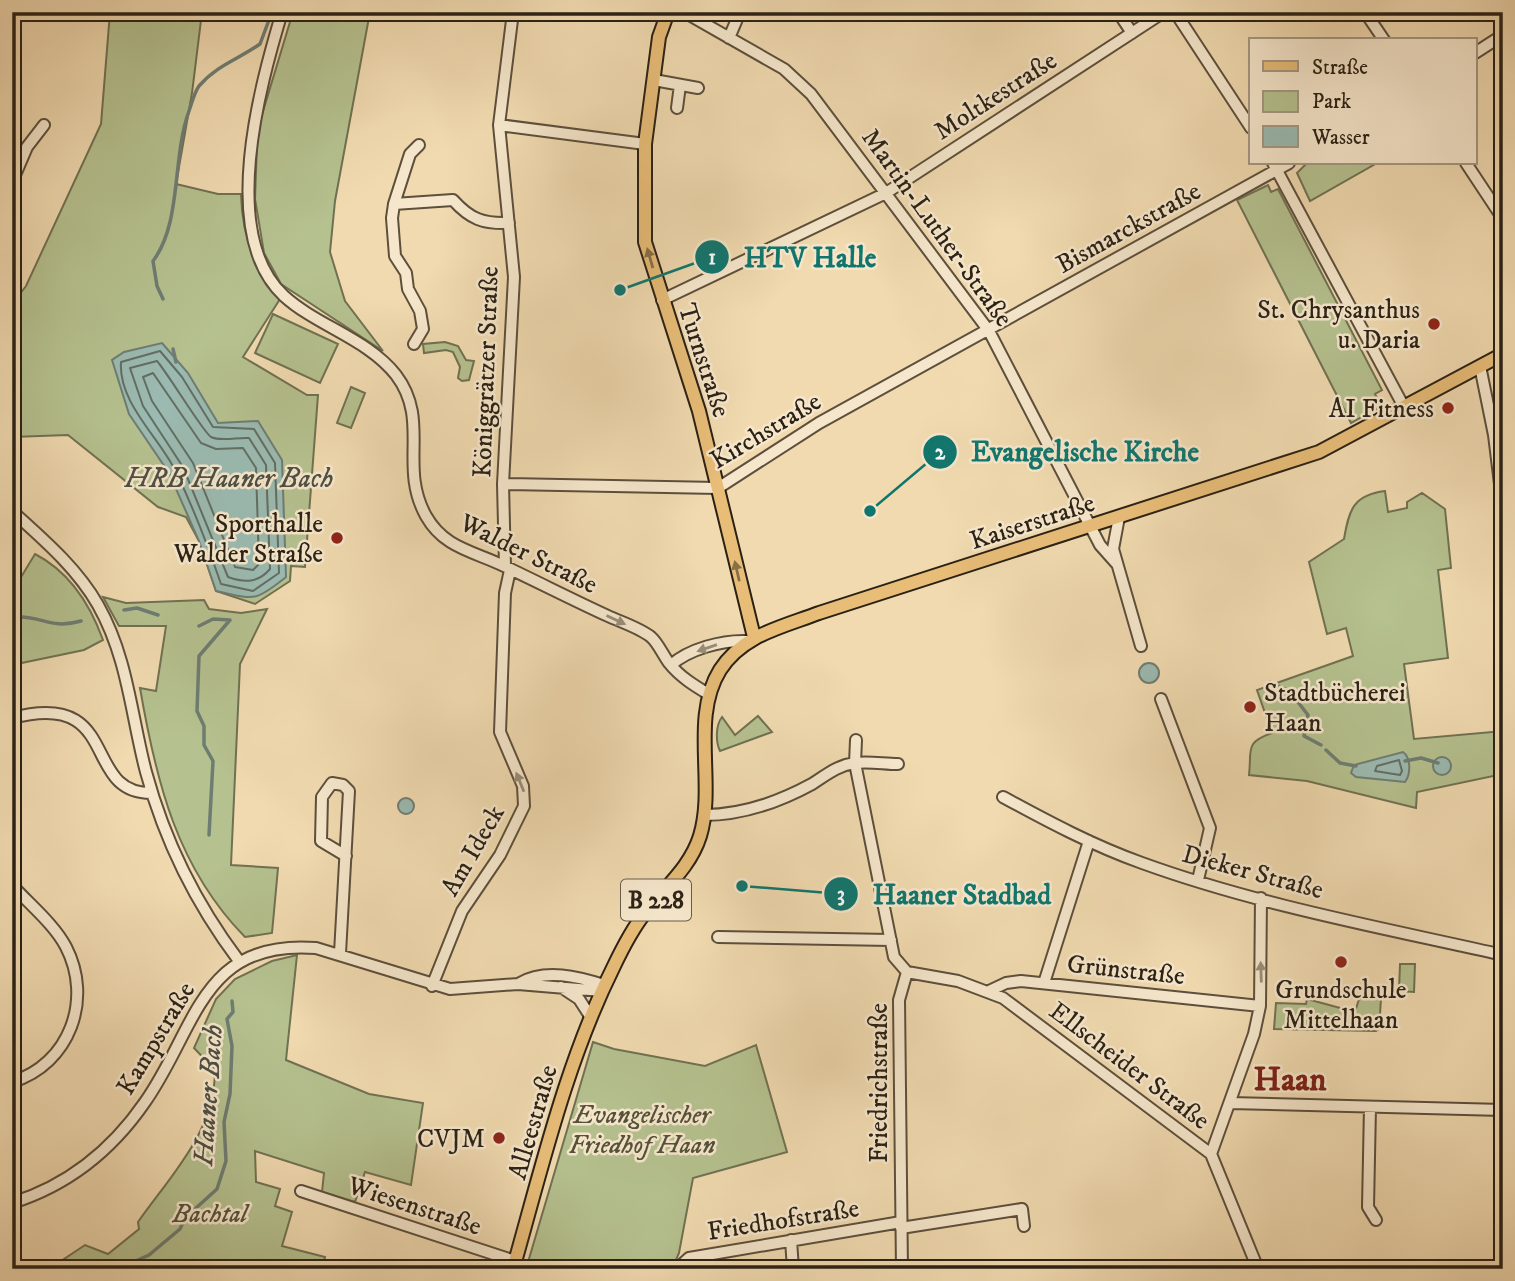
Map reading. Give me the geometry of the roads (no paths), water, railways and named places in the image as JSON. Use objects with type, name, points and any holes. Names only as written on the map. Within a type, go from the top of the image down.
[{"type":"main road","name":"Turnstraße","points":[[668,12],[659,37],[645,144],[645,242],[699,411],[750,639]]},
{"type":"main road","name":"B 228","points":[[1480,366],[1503,354]]},
{"type":"main road","name":"Kaiserstraße","points":[[603,988],[643,915],[689,860],[699,838],[704,815],[710,695],[722,667],[750,639],[1319,452],[1480,366]]},
{"type":"main road","name":"Alleestraße","points":[[514,1265],[570,1071],[603,988]]},
{"type":"street","name":"Walder Straße","points":[[282,12],[264,75],[255,127],[250,212],[255,242],[270,279],[285,297],[388,366],[412,404],[415,486],[426,516],[437,532],[457,548],[508,568],[651,637],[671,665],[690,683],[710,695]]},
{"type":"street","name":"Königgrätzer Straße","points":[[508,568],[503,484],[514,309],[499,125],[513,12]]},
{"type":"street","name":"Martin-Luther-Straße","points":[[684,12],[784,69],[800,82],[989,331],[1100,545],[1116,563]]},
{"type":"street","points":[[729,38],[740,12]]},
{"type":"street","points":[[1118,12],[1132,33]]},
{"type":"street","name":"Moltkestraße","points":[[662,300],[886,193],[1164,12]]},
{"type":"street","points":[[1175,12],[1249,125]]},
{"type":"street","points":[[1364,12],[1383,38]]},
{"type":"street","points":[[1476,52],[1503,35]]},
{"type":"street","points":[[654,80],[698,88]]},
{"type":"street","points":[[677,108],[680,85]]},
{"type":"street","points":[[12,182],[27,147],[44,125]]},
{"type":"street","points":[[499,125],[645,144]]},
{"type":"street","points":[[414,344],[423,329],[421,311],[408,289],[407,273],[395,256],[392,218],[410,154],[419,145]]},
{"type":"street","points":[[1467,164],[1503,219]]},
{"type":"street","points":[[1275,166],[1404,407]]},
{"type":"street","name":"Bismarckstraße","points":[[989,331],[1275,166]]},
{"type":"street","points":[[394,204],[453,200],[467,215],[486,224],[509,223]]},
{"type":"street","name":"Kirchstraße","points":[[503,484],[718,488],[818,423],[989,331]]},
{"type":"street","points":[[1480,366],[1499,448],[1503,509]]},
{"type":"street","points":[[12,511],[56,552],[97,603],[116,641],[131,691],[159,815],[187,880],[210,922],[239,961]]},
{"type":"street","points":[[1119,517],[1112,543],[1141,646]]},
{"type":"street","name":"Am Ideck","points":[[432,986],[462,911],[500,855],[519,818],[525,794],[504,747],[499,714],[508,568]]},
{"type":"street","name":"Kaiserstraße","points":[[671,665],[680,657],[729,640],[750,639]]},
{"type":"street","points":[[1161,699],[1210,828],[1198,880]]},
{"type":"street","points":[[12,718],[36,712],[58,712],[81,722],[99,745],[117,782],[134,793],[152,793]]},
{"type":"street","name":"Friedrichstraße","points":[[856,740],[855,763],[894,957],[907,972],[899,1000],[902,1269]]},
{"type":"street","points":[[704,815],[733,814],[755,808],[811,784],[832,770],[855,763],[898,764]]},
{"type":"street","points":[[340,953],[346,856],[349,791],[343,785],[332,783],[322,797],[321,841],[346,856]]},
{"type":"street","name":"Dieker Straße","points":[[1003,797],[1089,841],[1142,863],[1261,898],[1503,955]]},
{"type":"street","points":[[1044,983],[1089,841]]},
{"type":"street","points":[[12,885],[64,944],[77,972],[79,988],[72,1028],[52,1059],[30,1076],[12,1082]]},
{"type":"street","points":[[1211,1154],[1254,1034],[1260,1006],[1261,898]]},
{"type":"street","points":[[718,937],[891,940]]},
{"type":"street","name":"Kampstraße","points":[[12,1203],[57,1184],[87,1166],[115,1141],[158,1082],[204,995],[239,961],[262,951],[298,946],[340,953],[432,986],[468,990],[518,984],[603,988]]},
{"type":"street","name":"Ellscheider Straße","points":[[907,972],[958,981],[1003,998],[1211,1154],[1258,1269]]},
{"type":"street","name":"Kampstraße","points":[[518,984],[527,978],[556,976],[586,979],[603,988]]},
{"type":"street","name":"Grünstraße","points":[[989,991],[1006,983],[1044,983],[1260,1006]]},
{"type":"street","points":[[561,987],[579,999],[590,1016]]},
{"type":"street","points":[[1230,1103],[1503,1110]]},
{"type":"street","points":[[1370,1107],[1368,1207],[1376,1220]]},
{"type":"street","name":"Wiesenstraße","points":[[301,1191],[514,1265]]},
{"type":"street","name":"Friedhofstraße","points":[[677,1269],[689,1258],[791,1240],[1022,1209],[1024,1226]]},
{"type":"street","points":[[791,1240],[793,1269]]},
{"type":"water","name":"HRB Haaner Bach","points":[[162,343],[188,373],[218,423],[258,421],[282,460],[286,577],[260,595],[246,597],[216,591],[199,541],[169,473],[129,414],[112,360],[124,352]]},
{"type":"water","points":[[1149,663],[1156,666],[1159,673],[1156,680],[1149,683],[1142,680],[1139,673],[1142,666]]},
{"type":"water","points":[[1403,752],[1408,758],[1409,766],[1405,782],[1356,777],[1351,773],[1354,765]]},
{"type":"water","points":[[1442,757],[1448,760],[1451,766],[1448,772],[1442,775],[1436,772],[1433,766],[1436,760]]},
{"type":"water","points":[[406,798],[412,800],[412,812],[406,814],[400,812],[398,806],[400,800]]},
{"type":"waterway","name":"Haaner Bach","points":[[163,299],[157,286],[153,261],[162,246],[173,209],[180,148],[194,95],[213,73],[260,44],[272,12]]},
{"type":"waterway","name":"Haaner Bach","points":[[173,349],[176,362]]},
{"type":"waterway","points":[[124,610],[137,608],[158,615]]},
{"type":"waterway","points":[[12,617],[61,624],[81,621]]},
{"type":"waterway","points":[[199,626],[213,619],[230,620]]},
{"type":"waterway","name":"Haaner Bach","points":[[209,835],[213,761],[204,745],[204,726],[197,711],[199,656],[230,620]]},
{"type":"waterway","points":[[1270,682],[1285,689]]},
{"type":"waterway","points":[[1294,697],[1308,715],[1304,736],[1321,745]]},
{"type":"waterway","points":[[1326,750],[1340,763],[1356,766]]},
{"type":"waterway","points":[[1405,761],[1421,758],[1438,763]]},
{"type":"waterway","name":"Haaner Bach","points":[[118,1269],[149,1255],[180,1229],[185,1218],[217,1189],[226,1161],[224,1122],[230,1094],[232,1046],[227,1019],[233,1012],[232,1001]]},
{"type":"place","name":"HTV Halle","points":[[620,290]]},
{"type":"place","name":"St. Chrysanthus u. Daria","points":[[1434,324]]},
{"type":"place","name":"AI Fitness","points":[[1448,408]]},
{"type":"place","name":"Evangelische Kirche","points":[[870,511]]},
{"type":"place","name":"Sporthalle Walder Straße","points":[[337,538]]},
{"type":"place","name":"Stadtbücherei Haan","points":[[1250,707]]},
{"type":"place","name":"Haaner Stadbad","points":[[742,886]]},
{"type":"place","name":"Grundschule Mittelhaan","points":[[1341,962]]},
{"type":"place","name":"CVJM","points":[[499,1138]]},
{"type":"district","name":"Haan","points":[[1290,1078]]},
{"type":"park label","name":"Evangelischer Friedhof Haan","points":[[642,1129]]},
{"type":"park label","name":"Bachtal","points":[[210,1213]]}]
